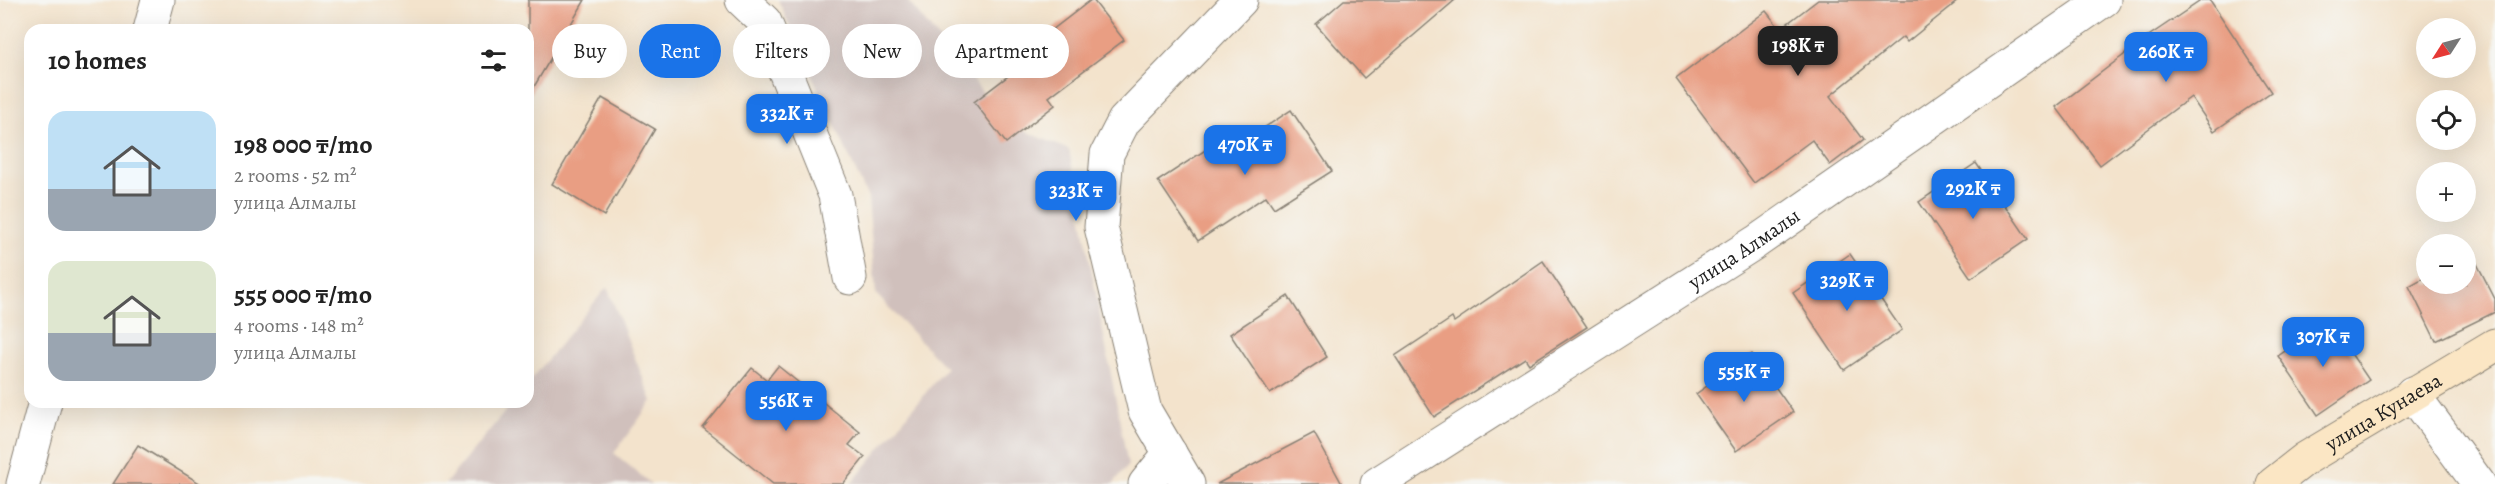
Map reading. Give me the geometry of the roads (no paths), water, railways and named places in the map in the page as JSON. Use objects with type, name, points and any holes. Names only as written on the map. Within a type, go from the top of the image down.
[{"type":"main road","name":"улица Кунаева","points":[[2273,484],[2305,459],[2495,345]]},
{"type":"street","points":[[152,24],[158,0]]},
{"type":"street","points":[[742,0],[765,22],[835,195],[850,278]]},
{"type":"street","points":[[1188,484],[1145,411],[1101,227],[1107,154],[1124,120],[1241,0]]},
{"type":"street","name":"улица Алмалы","points":[[1377,484],[1756,242],[2104,0]]},
{"type":"street","points":[[2412,393],[2479,484]]},
{"type":"street","points":[[23,484],[43,408]]},
{"type":"street","points":[[1145,484],[1170,453]]}]
